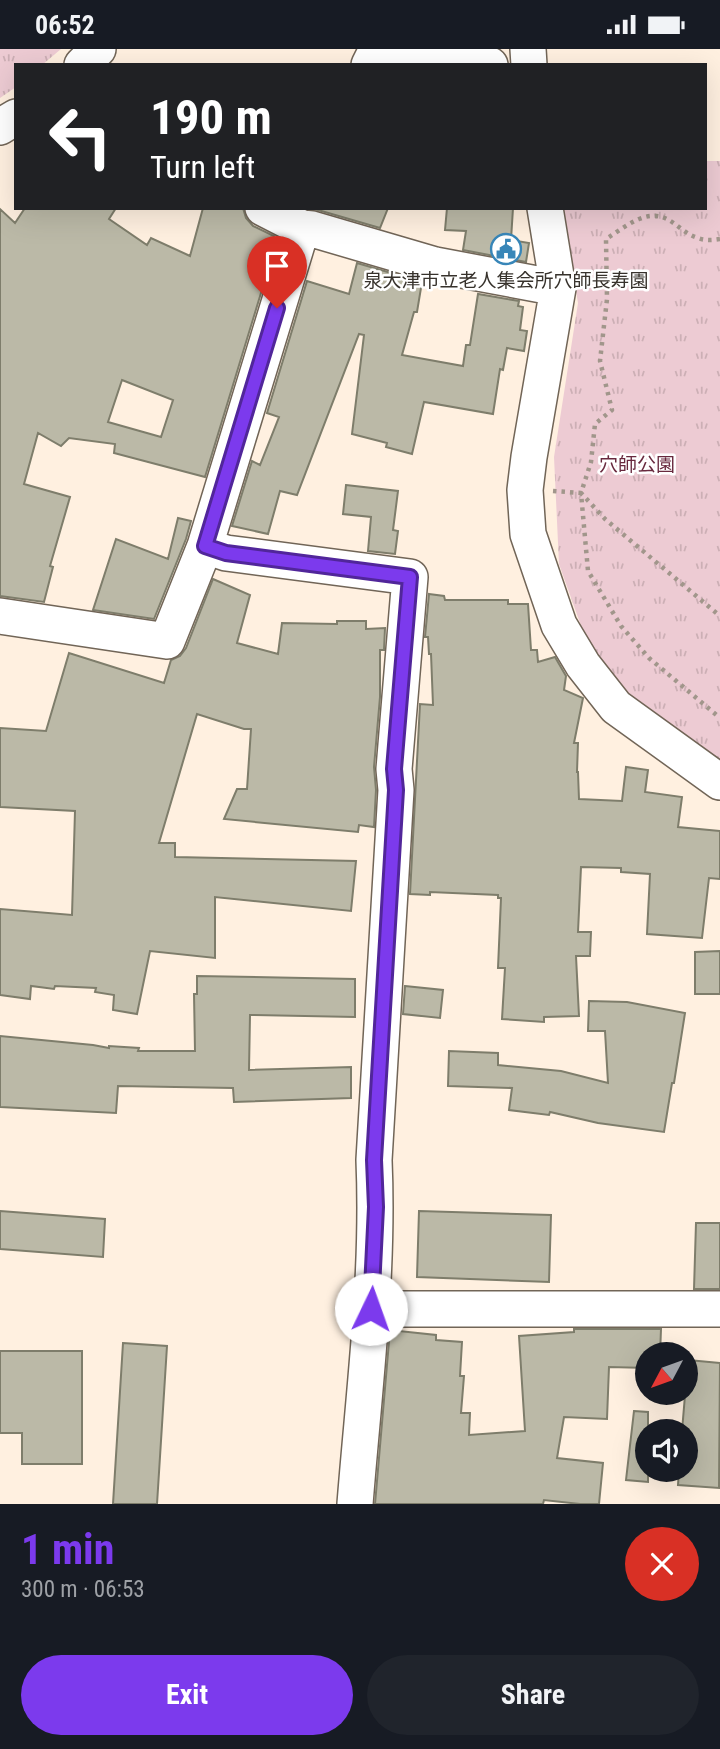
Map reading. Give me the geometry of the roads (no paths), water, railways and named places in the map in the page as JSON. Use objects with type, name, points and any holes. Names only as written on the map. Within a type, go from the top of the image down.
[{"type":"street","points":[[84,63],[98,49]]},
{"type":"street","points":[[370,63],[373,57],[416,54],[450,56],[481,63]]},
{"type":"street","points":[[270,210],[435,265],[558,288]]},
{"type":"street","points":[[545,210],[558,288],[525,489],[528,534],[559,625],[583,665],[616,708],[720,782]]},
{"type":"street","points":[[0,616],[167,641],[205,546],[311,222]]},
{"type":"street","points":[[205,546],[226,553],[410,577],[394,769],[396,790],[374,1160],[376,1207],[371,1309],[355,1504]]},
{"type":"street","points":[[371,1309],[720,1309]]},
{"type":"place","name":"泉大津市立老人集会所穴師長寿園","points":[[506,249]]},
{"type":"park label","name":"穴師公園","points":[[637,464]]}]
